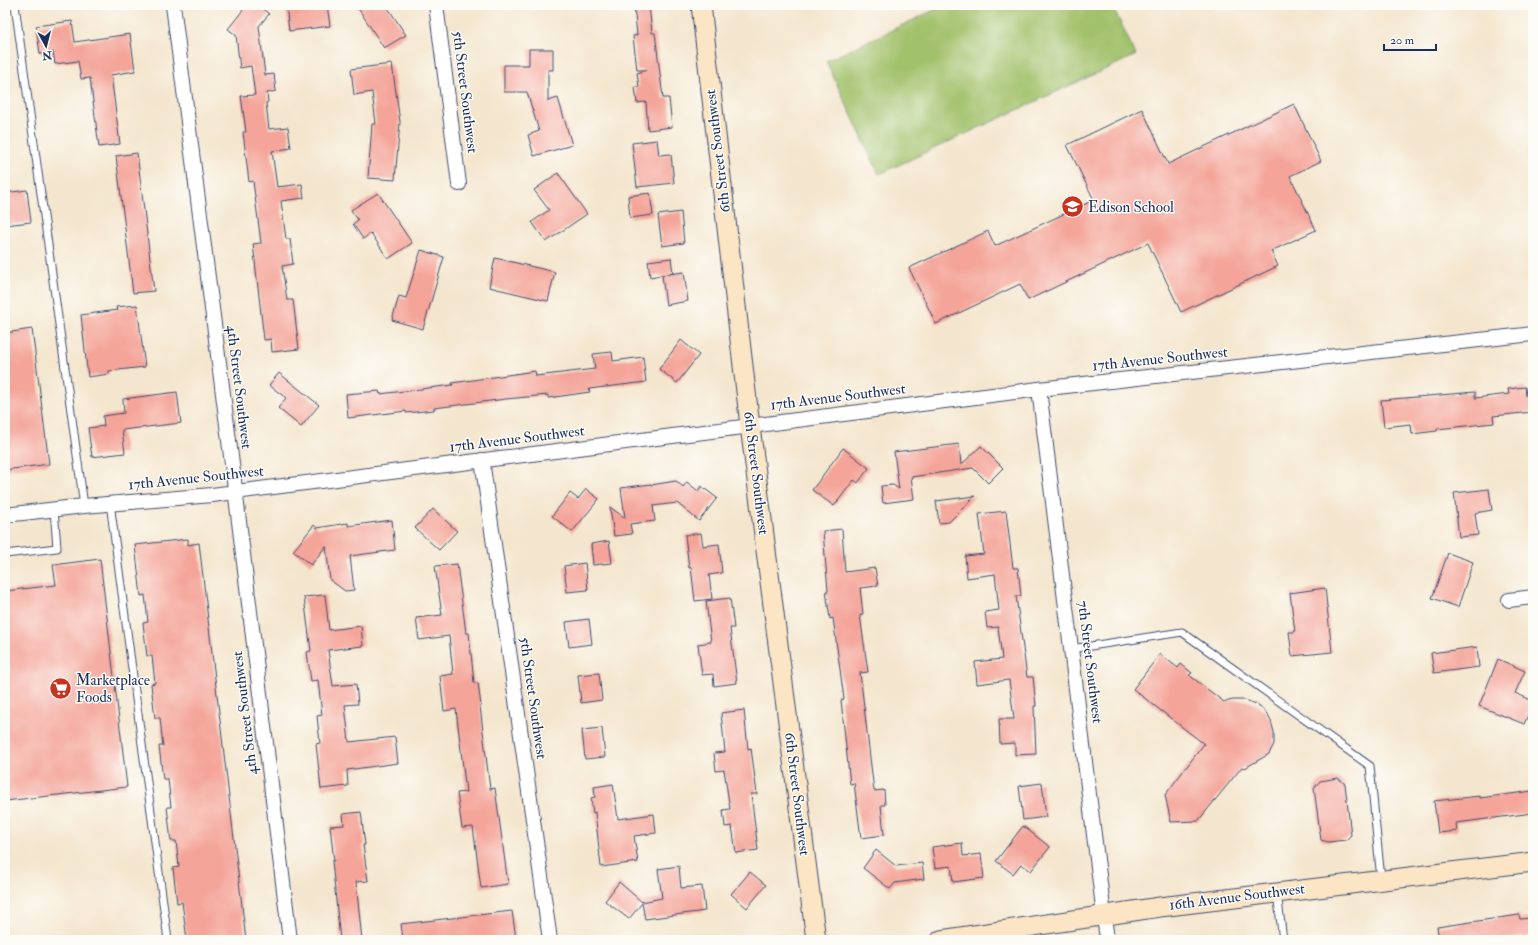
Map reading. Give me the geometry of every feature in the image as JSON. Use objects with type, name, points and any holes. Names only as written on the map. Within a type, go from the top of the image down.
[{"type":"street","name":"4th Street Southwest","points":[[173,5],[290,940]]},
{"type":"street","name":"5th Street Southwest","points":[[436,5],[459,184]]},
{"type":"street","name":"6th Street Southwest","points":[[701,5],[750,426],[816,940]]},
{"type":"street","name":"17th Avenue Southwest","points":[[5,515],[235,492],[1039,389],[1533,334]]},
{"type":"street","name":"7th Street Southwest","points":[[1039,389],[1107,940]]},
{"type":"street","name":"5th Street Southwest","points":[[482,460],[550,940]]},
{"type":"street","points":[[1509,600],[1533,597]]},
{"type":"street","name":"16th Avenue Southwest","points":[[953,939],[1104,915],[1277,892],[1533,862]]},
{"type":"lane","points":[[15,5],[84,506]]},
{"type":"lane","points":[[110,504],[168,940]]},
{"type":"lane","points":[[5,554],[58,548],[54,509]]},
{"type":"lane","points":[[1072,649],[1182,632],[1370,766],[1381,880]]},
{"type":"lane","points":[[1277,892],[1284,940]]},
{"type":"green space","points":[[945,5],[1112,5],[1136,55],[879,174],[826,61]]},
{"type":"building","points":[[247,5],[258,5],[269,14],[259,26],[265,75],[274,74],[276,91],[267,93],[268,102],[266,103],[269,129],[288,127],[291,148],[272,151],[277,187],[302,184],[304,198],[281,201],[286,239],[290,239],[293,264],[282,266],[287,300],[293,300],[299,349],[272,352],[271,339],[264,340],[253,244],[261,243],[253,181],[249,182],[243,132],[246,132],[241,96],[255,95],[251,66],[240,68],[236,35],[228,29]]},
{"type":"building","points":[[286,5],[327,5],[330,26],[289,31]]},
{"type":"building","points":[[356,5],[386,5],[406,35],[384,48]]},
{"type":"building","points":[[634,5],[649,5],[652,33],[655,33],[663,98],[669,98],[672,127],[648,130],[646,102],[637,103],[635,87],[639,87],[637,73],[647,70],[637,70],[633,36],[637,35]]},
{"type":"building","points":[[72,21],[75,42],[130,34],[135,71],[111,75],[120,144],[99,147],[90,78],[81,79],[78,61],[55,64],[53,52],[40,54],[36,26]]},
{"type":"building","points":[[529,49],[553,49],[553,70],[548,70],[548,101],[558,98],[572,145],[534,156],[528,135],[539,131],[527,92],[504,92],[504,65],[529,65]]},
{"type":"building","points":[[392,64],[400,122],[395,180],[368,178],[372,124],[376,124],[372,92],[354,95],[351,69]]},
{"type":"building","name":"Edison School","points":[[1294,104],[1321,161],[1290,176],[1316,230],[1271,251],[1278,266],[1181,312],[1148,243],[1028,300],[1020,284],[936,324],[909,268],[988,231],[995,246],[1094,200],[1067,145],[1142,109],[1168,164]]},
{"type":"building","points":[[657,140],[659,155],[671,154],[674,183],[637,187],[632,143]]},
{"type":"building","points":[[137,153],[154,291],[133,293],[116,156]]},
{"type":"building","points":[[558,173],[587,214],[546,242],[532,222],[549,210],[534,190]]},
{"type":"building","points":[[27,190],[31,222],[5,225],[5,193]]},
{"type":"building","points":[[378,193],[412,243],[388,259],[371,233],[363,239],[353,224],[358,220],[351,210]]},
{"type":"building","points":[[650,193],[653,215],[630,218],[628,196]]},
{"type":"building","points":[[681,212],[684,243],[662,246],[658,215]]},
{"type":"building","points":[[421,250],[444,257],[423,329],[392,320],[399,296],[406,298]]},
{"type":"building","points":[[495,258],[555,272],[548,301],[489,287]]},
{"type":"building","points":[[671,258],[673,273],[650,277],[648,261]]},
{"type":"building","points":[[684,272],[688,301],[666,305],[662,275]]},
{"type":"building","points":[[137,305],[145,367],[109,371],[109,374],[88,377],[81,315],[117,310],[116,307]]},
{"type":"building","points":[[32,329],[49,464],[5,470],[5,333]]},
{"type":"building","points":[[681,340],[699,355],[677,383],[659,369]]},
{"type":"building","points":[[612,352],[613,361],[643,357],[646,382],[589,389],[590,392],[548,398],[548,395],[506,399],[434,408],[434,410],[406,413],[406,411],[348,418],[346,394],[379,391],[380,394],[453,385],[452,383],[535,371],[536,376],[595,369],[593,354]]},
{"type":"building","points":[[279,373],[319,405],[301,427],[278,408],[286,398],[269,385]]},
{"type":"building","points":[[1525,387],[1526,396],[1533,395],[1533,412],[1493,416],[1494,423],[1437,429],[1437,431],[1412,434],[1411,424],[1384,427],[1381,400],[1475,392],[1475,398],[1509,394],[1508,389]]},
{"type":"building","points":[[177,392],[181,423],[122,430],[125,453],[92,457],[88,428],[104,426],[103,416],[124,413],[123,399]]},
{"type":"building","points":[[959,444],[961,465],[981,446],[1003,468],[988,483],[973,468],[911,477],[914,499],[883,503],[881,486],[893,485],[899,489],[894,452]]},
{"type":"building","points":[[843,448],[869,468],[858,483],[854,480],[834,506],[812,490]]},
{"type":"building","points":[[676,481],[683,487],[687,482],[698,491],[701,486],[717,498],[699,521],[677,503],[653,506],[655,521],[630,524],[632,534],[614,536],[610,507],[625,518],[621,488]]},
{"type":"building","points":[[586,489],[599,499],[572,532],[552,516],[570,493],[578,499]]},
{"type":"building","points":[[1489,489],[1492,510],[1475,513],[1478,535],[1459,537],[1454,493]]},
{"type":"building","points":[[975,496],[949,522],[939,523],[936,501]]},
{"type":"building","points":[[433,509],[457,531],[439,550],[415,528]]},
{"type":"building","points":[[1006,511],[1013,568],[1018,568],[1021,596],[1016,596],[1027,677],[1033,677],[1036,706],[1034,706],[1036,754],[1015,755],[1015,743],[1000,744],[999,719],[1014,719],[1009,680],[977,684],[975,662],[1002,659],[998,627],[987,628],[985,612],[999,610],[995,574],[967,578],[965,556],[984,554],[979,514]]},
{"type":"building","points":[[392,520],[395,550],[350,556],[354,590],[345,591],[330,580],[326,546],[311,565],[293,551],[314,525],[317,528],[348,523],[348,526]]},
{"type":"building","points":[[842,529],[845,572],[875,568],[878,586],[860,588],[863,614],[860,615],[868,672],[860,673],[874,791],[884,790],[885,805],[881,805],[884,835],[861,838],[854,783],[850,784],[841,700],[844,699],[833,618],[830,619],[826,591],[828,591],[823,531]]},
{"type":"building","points":[[701,533],[703,546],[719,544],[722,573],[709,575],[712,599],[695,601],[685,535]]},
{"type":"building","points":[[188,539],[188,545],[199,543],[246,940],[187,940],[182,902],[177,903],[173,868],[179,867],[176,841],[171,841],[167,807],[171,807],[168,779],[163,779],[159,746],[163,746],[160,718],[155,718],[151,684],[155,683],[152,656],[147,656],[143,623],[148,622],[145,595],[141,596],[135,545]]},
{"type":"building","points":[[609,541],[612,563],[593,565],[591,544]]},
{"type":"building","points":[[1448,553],[1473,562],[1458,607],[1432,598]]},
{"type":"building","name":"Marketplace Foods","points":[[100,559],[127,787],[5,801],[5,591],[56,585],[53,565]]},
{"type":"building","points":[[585,563],[588,590],[567,592],[564,566]]},
{"type":"building","points":[[457,564],[466,633],[469,633],[474,683],[478,683],[490,789],[495,788],[508,884],[481,888],[473,827],[462,828],[457,793],[466,792],[456,709],[444,711],[440,676],[453,674],[449,636],[419,640],[416,618],[442,615],[435,566]]},
{"type":"building","points":[[1325,588],[1332,652],[1292,656],[1289,632],[1295,632],[1290,593]]},
{"type":"building","points":[[325,595],[329,630],[361,626],[363,646],[328,650],[333,686],[356,684],[358,704],[345,705],[349,742],[395,737],[398,763],[347,770],[348,786],[321,789],[316,744],[320,743],[317,716],[322,715],[318,680],[311,681],[307,652],[311,651],[304,597]]},
{"type":"building","points":[[730,598],[734,628],[730,628],[737,683],[714,686],[713,674],[702,675],[698,644],[711,642],[706,601]]},
{"type":"building","points":[[589,619],[592,644],[569,647],[566,622]]},
{"type":"building","points":[[1477,647],[1479,667],[1434,673],[1431,653]]},
{"type":"building","points":[[1160,654],[1178,668],[1181,664],[1192,673],[1189,675],[1224,702],[1245,700],[1256,704],[1265,711],[1271,721],[1274,732],[1274,744],[1269,754],[1245,768],[1242,767],[1198,821],[1171,822],[1165,795],[1204,744],[1133,689]]},
{"type":"building","points":[[1498,659],[1525,671],[1515,693],[1533,701],[1524,724],[1479,706]]},
{"type":"building","points":[[599,673],[602,700],[581,703],[578,675]]},
{"type":"building","points":[[744,710],[748,749],[751,748],[757,794],[751,794],[758,850],[736,853],[732,826],[725,827],[723,810],[730,809],[724,770],[716,771],[714,753],[725,752],[721,713]]},
{"type":"building","points":[[602,728],[605,757],[585,759],[582,730]]},
{"type":"building","points":[[1338,778],[1345,784],[1351,835],[1346,840],[1328,842],[1321,840],[1314,788],[1320,781]]},
{"type":"building","points":[[1042,783],[1046,817],[1023,820],[1019,786]]},
{"type":"building","points":[[613,784],[618,819],[654,814],[656,833],[634,836],[638,862],[601,867],[595,812],[593,813],[591,798],[595,797],[594,787]]},
{"type":"building","points":[[1533,791],[1533,813],[1456,823],[1457,831],[1438,833],[1434,801],[1480,796],[1480,798]]},
{"type":"building","points":[[361,812],[365,845],[363,845],[368,881],[356,882],[362,940],[340,940],[330,826],[344,825],[343,814]]},
{"type":"building","points":[[1023,826],[1050,847],[1031,871],[1021,864],[1013,874],[996,861]]},
{"type":"building","points":[[962,843],[963,856],[981,854],[984,878],[953,882],[951,866],[935,868],[932,847]]},
{"type":"building","points":[[876,850],[896,866],[922,863],[924,879],[895,883],[890,889],[863,868]]},
{"type":"building","points":[[679,866],[681,888],[702,886],[705,911],[645,919],[642,903],[629,919],[605,901],[619,882],[642,902],[662,898],[658,869]]},
{"type":"building","points":[[750,872],[766,885],[747,908],[731,894]]},
{"type":"building","points":[[512,911],[516,938],[500,940],[403,940],[401,924]]},
{"type":"building","points":[[1519,915],[1520,919],[1533,918],[1533,936],[1502,940],[1439,940],[1437,927]]},
{"type":"place","name":"Edison School","points":[[1072,207]]},
{"type":"place","name":"Marketplace Foods","points":[[60,689]]}]
